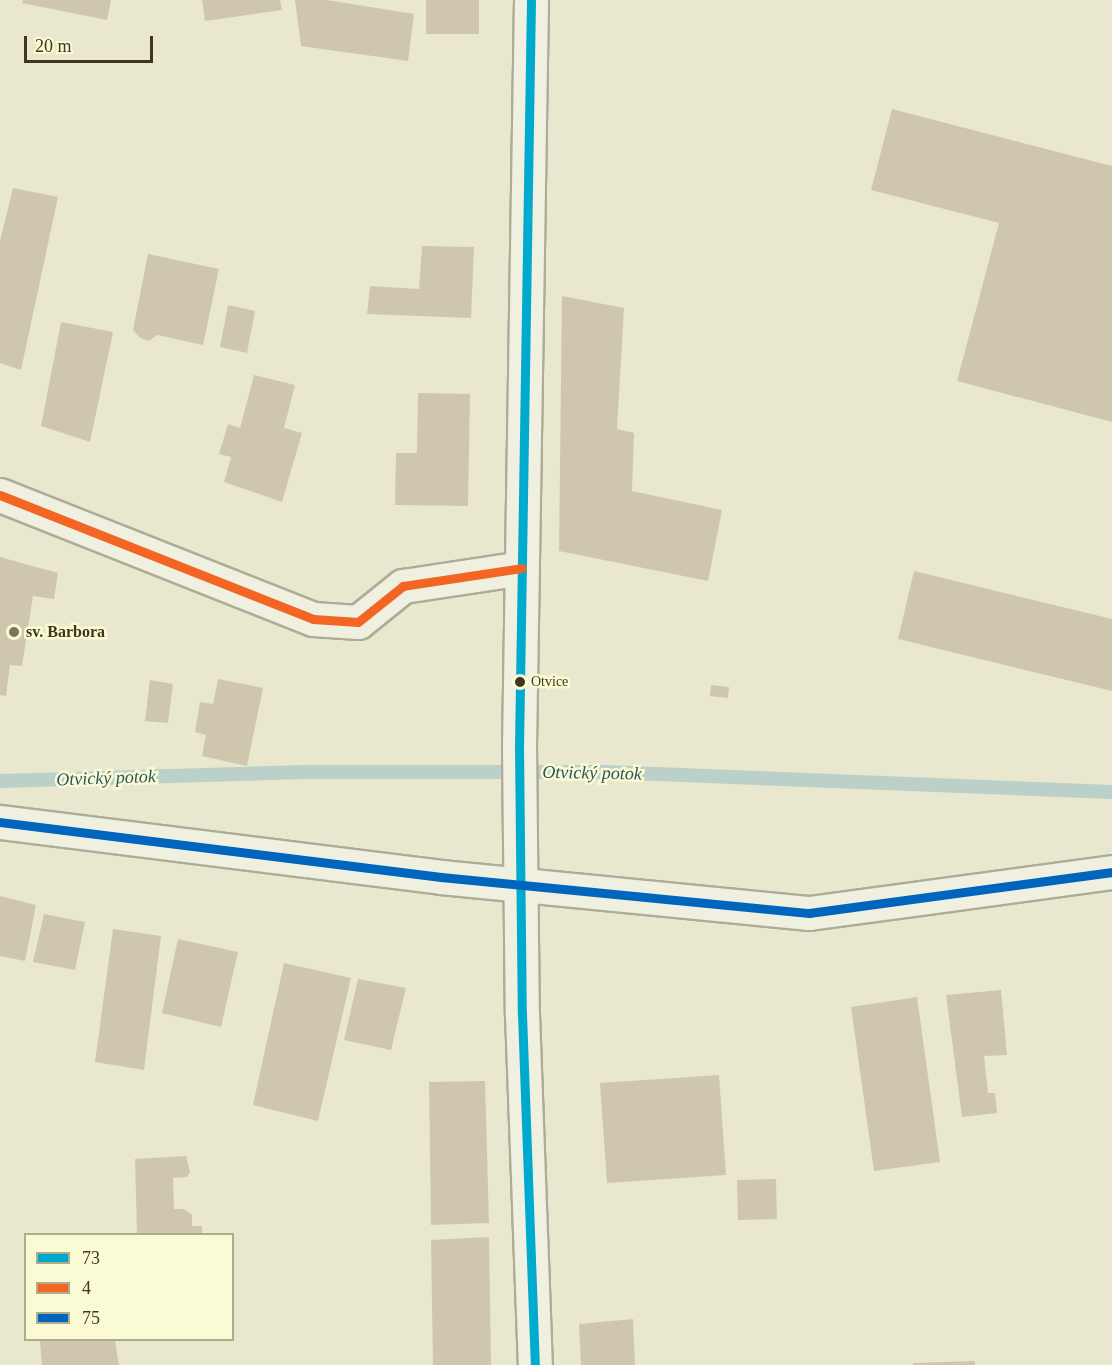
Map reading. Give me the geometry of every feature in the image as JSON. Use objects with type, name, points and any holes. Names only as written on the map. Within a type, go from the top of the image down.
[{"type":"street","points":[[531,0],[519,822],[535,1365]]},
{"type":"street","points":[[0,495],[313,619],[358,622],[403,586],[522,568]]},
{"type":"street","points":[[0,822],[441,877],[809,913],[1112,872]]},
{"type":"building","points":[[23,0],[111,0],[107,20],[22,3]]},
{"type":"building","points":[[202,0],[280,0],[282,10],[205,21]]},
{"type":"building","points":[[295,0],[327,0],[414,14],[408,61],[301,46]]},
{"type":"building","points":[[426,0],[479,0],[479,34],[426,34]]},
{"type":"building","points":[[892,109],[1112,166],[1112,422],[957,381],[999,223],[871,190]]},
{"type":"building","points":[[13,188],[58,197],[21,370],[0,363],[0,241]]},
{"type":"building","points":[[422,246],[474,247],[471,318],[367,314],[370,286],[419,289]]},
{"type":"building","points":[[148,254],[219,269],[203,345],[157,335],[149,341],[140,338],[133,330]]},
{"type":"building","points":[[562,296],[624,308],[617,429],[634,433],[632,491],[722,510],[708,581],[559,551]]},
{"type":"building","points":[[228,305],[255,311],[247,353],[220,347]]},
{"type":"building","points":[[61,322],[113,332],[90,442],[41,426]]},
{"type":"building","points":[[254,375],[295,385],[284,428],[302,433],[282,502],[224,482],[231,457],[219,454],[228,424],[240,428]]},
{"type":"building","points":[[418,393],[470,394],[468,506],[395,505],[396,453],[417,453]]},
{"type":"building","name":"sv. Barbora","points":[[0,557],[58,573],[54,599],[33,596],[22,666],[10,665],[6,696],[0,695]]},
{"type":"building","points":[[914,571],[1112,619],[1112,691],[898,639]]},
{"type":"building","points":[[218,679],[263,688],[247,766],[202,756],[206,735],[195,732],[200,702],[213,704]]},
{"type":"building","points":[[150,680],[173,684],[168,723],[145,721]]},
{"type":"building","points":[[711,685],[729,687],[728,698],[710,696]]},
{"type":"building","points":[[0,896],[36,905],[25,961],[0,956]]},
{"type":"building","points":[[44,914],[85,922],[75,970],[33,962]]},
{"type":"building","points":[[113,929],[161,936],[144,1070],[95,1062]]},
{"type":"building","points":[[178,939],[238,952],[221,1027],[162,1013]]},
{"type":"building","points":[[284,963],[351,978],[318,1121],[253,1105]]},
{"type":"building","points":[[358,979],[406,988],[391,1050],[344,1040]]},
{"type":"building","points":[[1001,990],[1007,1055],[984,1056],[988,1093],[995,1093],[997,1113],[962,1117],[946,995]]},
{"type":"building","points":[[917,997],[940,1162],[874,1171],[851,1007]]},
{"type":"building","points":[[719,1075],[726,1175],[607,1183],[600,1083]]},
{"type":"building","points":[[485,1081],[489,1223],[431,1225],[429,1082]]},
{"type":"building","points":[[186,1156],[190,1172],[187,1177],[173,1178],[174,1209],[184,1209],[192,1215],[192,1226],[202,1226],[202,1233],[137,1233],[135,1159]]},
{"type":"building","points":[[776,1179],[777,1219],[738,1220],[737,1180]]},
{"type":"building","points":[[489,1237],[491,1365],[433,1365],[431,1240]]},
{"type":"building","points":[[633,1319],[635,1365],[581,1365],[579,1324]]},
{"type":"building","points":[[40,1341],[115,1341],[119,1365],[42,1365]]},
{"type":"building","points":[[975,1361],[975,1365],[913,1365],[913,1363]]},
{"type":"waterway","name":"Otvický potok","points":[[0,781],[306,772],[606,772],[1112,792]]},
{"type":"transit line","name":"73","points":[[531,0],[519,745],[522,1014],[535,1365]]},
{"type":"transit line","name":"4","points":[[0,495],[313,619],[358,622],[403,586],[522,568]]},
{"type":"transit line","name":"75","points":[[0,822],[441,877],[809,913],[1112,872]]},
{"type":"place","name":"sv. Barbora","points":[[14,632]]},
{"type":"place","name":"Otvice","points":[[520,682]]}]
